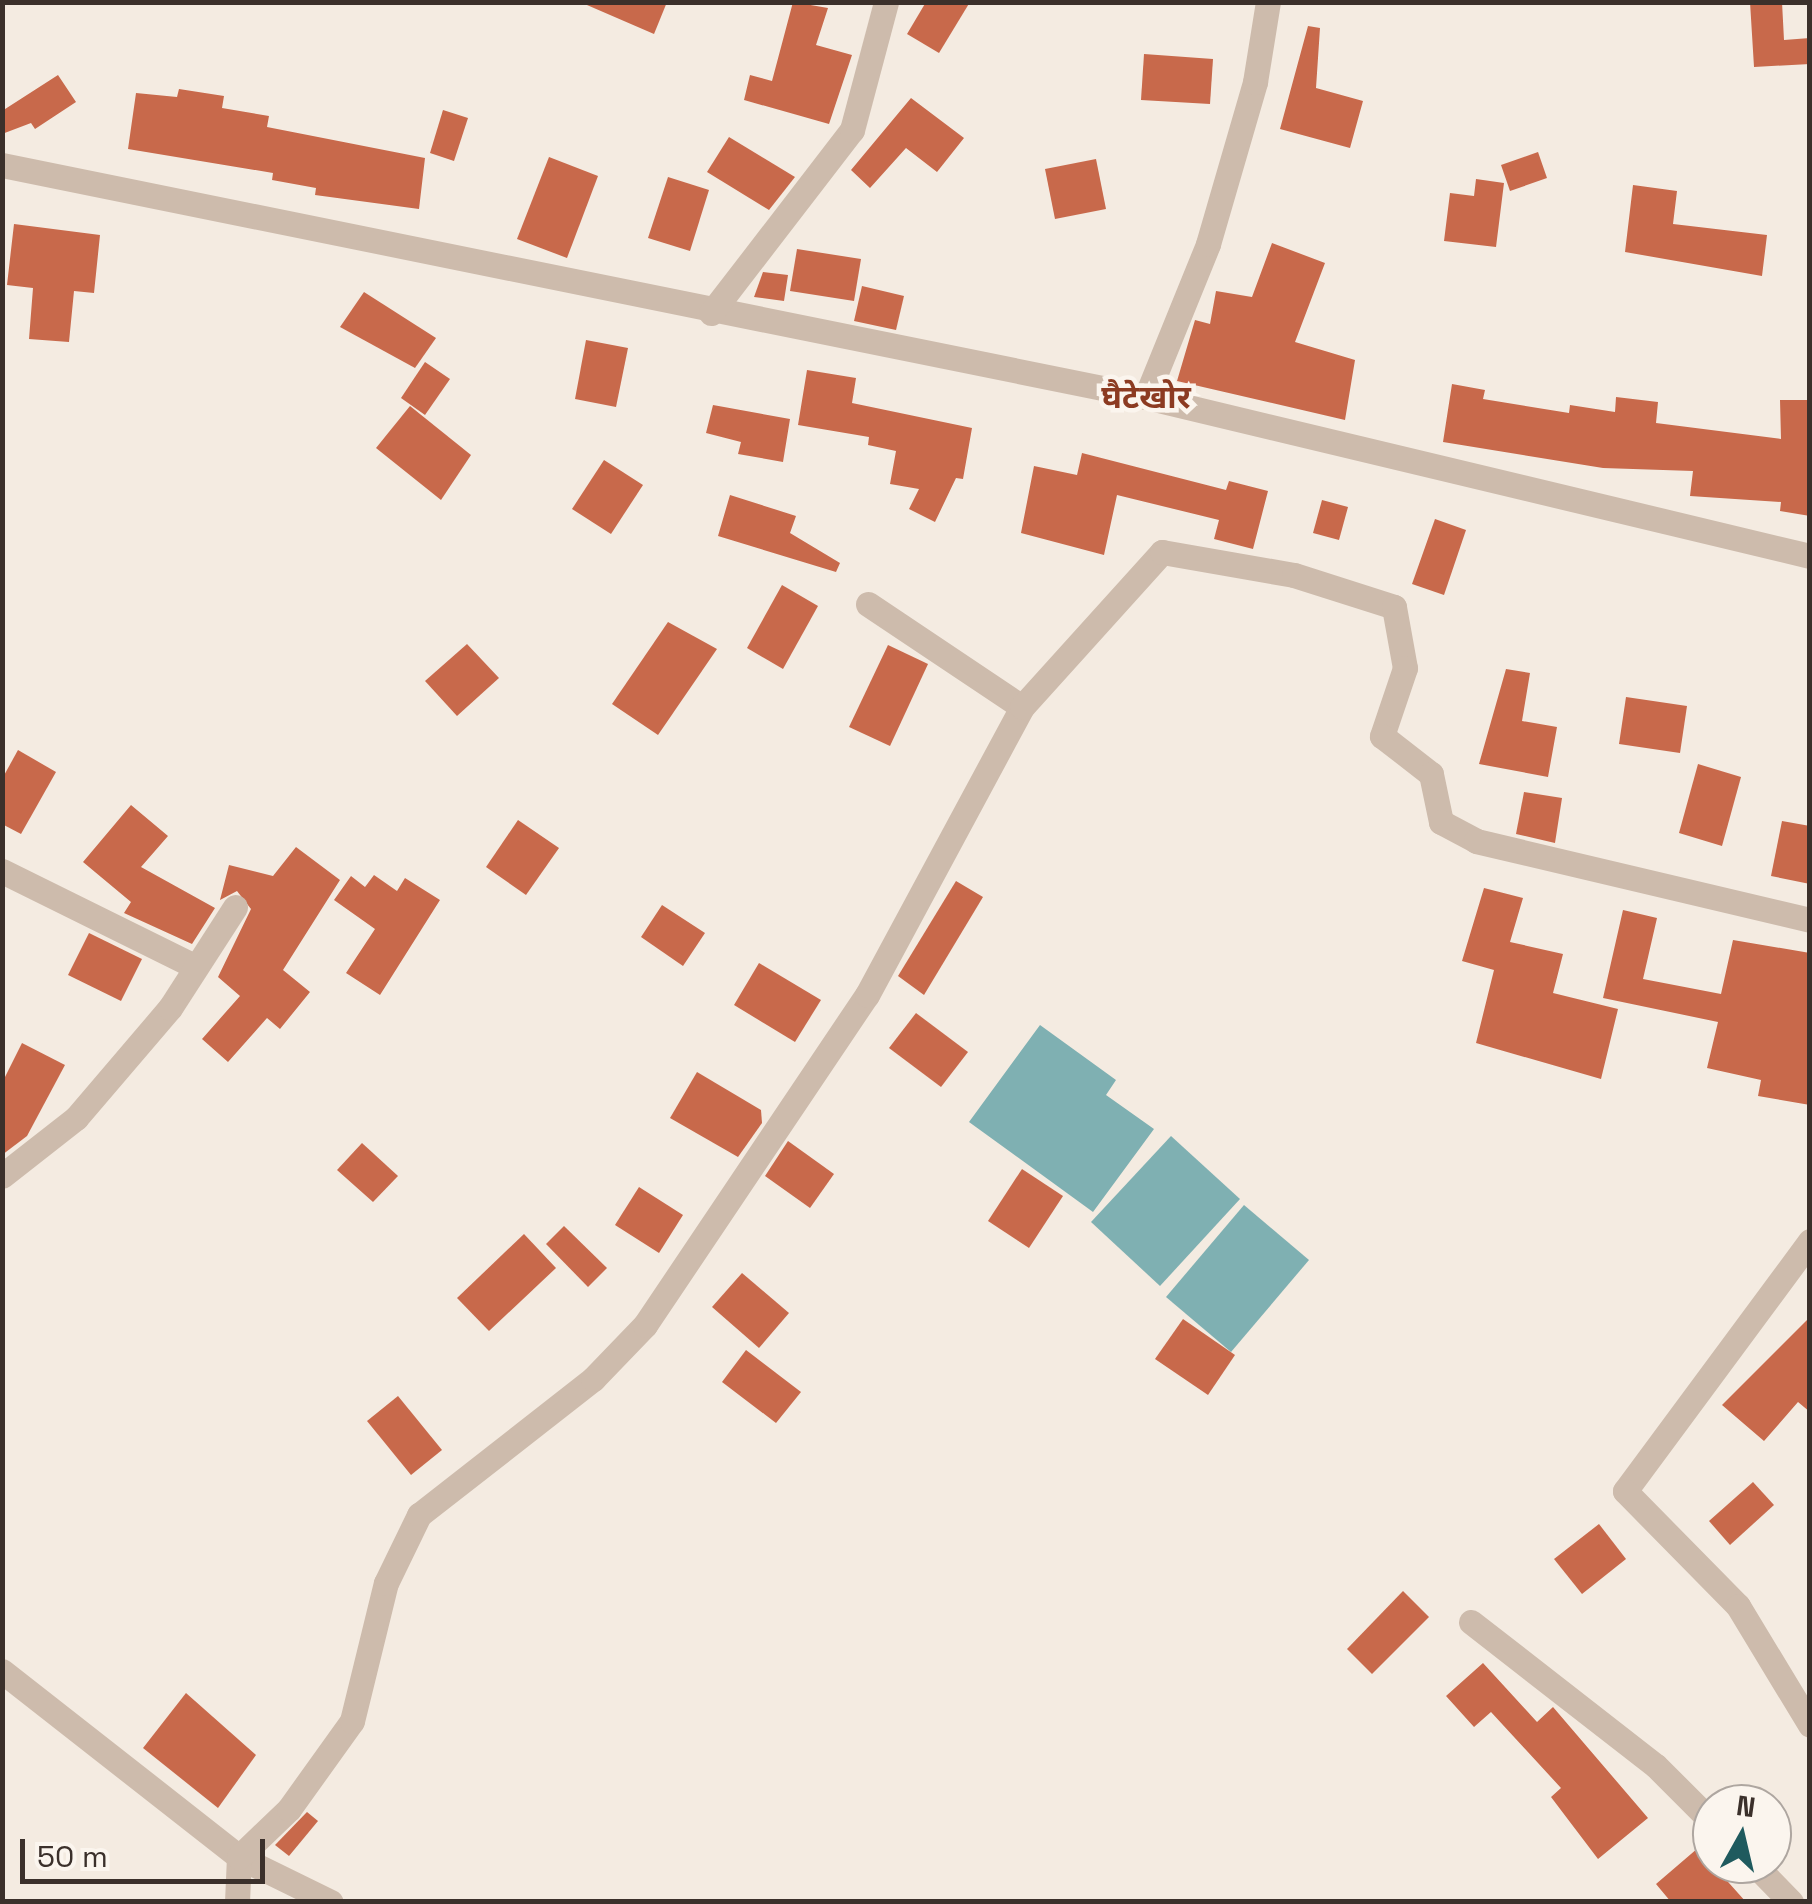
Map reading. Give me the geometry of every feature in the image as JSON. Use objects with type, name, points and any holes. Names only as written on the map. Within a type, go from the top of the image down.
[{"type":"street","points":[[711,313],[852,130],[886,2]]},
{"type":"street","points":[[1146,398],[1208,244],[1255,82],[1268,2]]},
{"type":"street","points":[[2,166],[711,313],[1146,398],[1810,556]]},
{"type":"street","points":[[237,1902],[239,1856],[288,1809],[352,1722],[386,1583],[419,1515],[592,1380],[645,1325],[867,995],[1022,707],[1162,552],[1294,575],[1394,607],[1406,668],[1382,736],[1432,774],[1442,822],[1476,841],[1810,920]]},
{"type":"street","points":[[868,604],[1022,707]]},
{"type":"street","points":[[2,871],[196,967]]},
{"type":"street","points":[[2,1176],[76,1118],[196,967],[235,907]]},
{"type":"street","points":[[1810,1241],[1625,1491],[1738,1606],[1810,1725]]},
{"type":"street","points":[[1470,1622],[1656,1766],[1692,1802]]},
{"type":"street","points":[[2,1670],[239,1856],[331,1902]]},
{"type":"street","points":[[1773,1884],[1791,1902]]},
{"type":"water","points":[[1040,1025],[1116,1080],[1106,1095],[1154,1129],[1093,1212],[969,1122]]},
{"type":"water","points":[[1171,1136],[1240,1199],[1160,1286],[1091,1222]]},
{"type":"water","points":[[1244,1205],[1309,1260],[1231,1352],[1166,1297]]},
{"type":"building","points":[[580,2],[667,2],[654,34]]},
{"type":"building","points":[[793,2],[828,8],[816,45],[852,55],[829,124],[744,100],[750,75],[772,81]]},
{"type":"building","points":[[926,2],[970,2],[939,53],[907,34]]},
{"type":"building","points":[[1750,2],[1782,2],[1784,40],[1810,38],[1810,64],[1754,67]]},
{"type":"building","points":[[1308,26],[1320,28],[1316,88],[1363,101],[1350,148],[1280,129]]},
{"type":"building","points":[[1144,54],[1213,59],[1210,104],[1141,100]]},
{"type":"building","points":[[58,75],[76,102],[35,129],[31,123],[2,134],[2,111]]},
{"type":"building","points":[[179,89],[224,96],[222,108],[269,116],[267,127],[425,158],[419,209],[315,195],[316,188],[272,180],[273,173],[128,149],[136,93],[177,97]]},
{"type":"building","points":[[911,98],[964,138],[937,172],[906,148],[870,188],[851,170]]},
{"type":"building","points":[[443,110],[468,118],[454,161],[430,153]]},
{"type":"building","points":[[729,137],[795,177],[769,210],[707,172]]},
{"type":"building","points":[[1538,152],[1547,178],[1510,191],[1501,165]]},
{"type":"building","points":[[549,157],[598,176],[567,258],[517,239]]},
{"type":"building","points":[[1096,159],[1106,209],[1055,219],[1045,169]]},
{"type":"building","points":[[668,177],[709,190],[690,251],[648,238]]},
{"type":"building","points":[[1476,179],[1504,183],[1496,247],[1444,241],[1450,193],[1474,196]]},
{"type":"building","points":[[1633,185],[1677,191],[1673,224],[1767,235],[1762,276],[1625,252]]},
{"type":"building","points":[[14,224],[100,235],[94,293],[74,291],[69,342],[29,339],[33,288],[7,285]]},
{"type":"building","points":[[1272,243],[1325,263],[1295,342],[1355,360],[1345,420],[1177,381],[1195,320],[1210,324],[1216,291],[1252,297]]},
{"type":"building","points":[[797,249],[861,259],[854,301],[790,291]]},
{"type":"building","points":[[763,272],[788,275],[784,301],[754,297]]},
{"type":"building","points":[[862,286],[904,296],[896,330],[854,321]]},
{"type":"building","points":[[364,292],[436,338],[415,368],[340,327]]},
{"type":"building","points":[[586,340],[628,348],[616,407],[575,399]]},
{"type":"building","points":[[425,362],[450,379],[425,415],[401,398]]},
{"type":"building","points":[[807,370],[856,378],[852,403],[972,428],[963,479],[956,478],[935,522],[909,509],[919,489],[890,484],[896,451],[868,445],[869,437],[798,425]]},
{"type":"building","points":[[1452,384],[1485,390],[1483,399],[1569,413],[1570,405],[1615,412],[1616,397],[1658,402],[1656,423],[1781,439],[1780,400],[1810,400],[1810,516],[1780,511],[1781,502],[1690,496],[1693,471],[1603,468],[1443,442]]},
{"type":"building","points":[[713,405],[790,419],[783,462],[738,454],[741,442],[706,433]]},
{"type":"building","points":[[410,406],[471,455],[441,500],[376,448]]},
{"type":"building","points":[[1082,453],[1226,490],[1229,481],[1268,491],[1253,549],[1214,539],[1219,520],[1117,495],[1104,555],[1021,533],[1034,466],[1077,475]]},
{"type":"building","points":[[604,460],[643,485],[611,534],[572,509]]},
{"type":"building","points":[[730,495],[796,516],[790,533],[840,563],[836,572],[718,536]]},
{"type":"building","points":[[1322,500],[1348,507],[1339,540],[1313,533]]},
{"type":"building","points":[[1435,519],[1466,530],[1444,595],[1412,584]]},
{"type":"building","points":[[782,585],[818,606],[783,669],[747,648]]},
{"type":"building","points":[[668,622],[717,649],[658,735],[612,704]]},
{"type":"building","points":[[467,644],[499,678],[457,716],[425,681]]},
{"type":"building","points":[[888,645],[928,664],[890,746],[849,727]]},
{"type":"building","points":[[1506,669],[1530,673],[1522,721],[1557,727],[1548,777],[1479,764]]},
{"type":"building","points":[[1626,697],[1687,706],[1680,753],[1619,744]]},
{"type":"building","points":[[18,750],[56,772],[21,834],[2,824],[2,779]]},
{"type":"building","points":[[1698,764],[1741,777],[1722,846],[1679,833]]},
{"type":"building","points":[[1524,792],[1562,798],[1555,843],[1516,834]]},
{"type":"building","points":[[131,805],[168,836],[141,867],[215,908],[192,944],[124,913],[131,902],[83,862]]},
{"type":"building","points":[[518,820],[559,848],[526,895],[486,867]]},
{"type":"building","points":[[1782,821],[1810,826],[1810,884],[1771,876]]},
{"type":"building","points":[[296,847],[340,880],[283,970],[310,992],[280,1029],[267,1018],[228,1062],[202,1039],[240,996],[218,977],[251,909],[237,891],[220,900],[229,865],[273,876]]},
{"type":"building","points":[[374,875],[397,891],[405,878],[440,900],[380,995],[346,973],[375,929],[334,900],[351,876],[365,887]]},
{"type":"building","points":[[956,881],[983,897],[924,995],[898,976]]},
{"type":"building","points":[[1484,888],[1523,898],[1510,942],[1563,954],[1553,993],[1618,1009],[1601,1079],[1476,1043],[1494,970],[1462,961]]},
{"type":"building","points":[[662,905],[705,933],[683,966],[641,937]]},
{"type":"building","points":[[1623,910],[1657,918],[1643,979],[1721,994],[1733,940],[1810,953],[1810,1105],[1758,1096],[1761,1080],[1707,1068],[1718,1022],[1603,998]]},
{"type":"building","points":[[89,933],[142,959],[121,1001],[68,975]]},
{"type":"building","points":[[759,963],[821,1000],[795,1042],[734,1005]]},
{"type":"building","points":[[916,1013],[968,1052],[941,1087],[889,1048]]},
{"type":"building","points":[[22,1043],[65,1065],[27,1136],[2,1155],[2,1083]]},
{"type":"building","points":[[697,1072],[761,1110],[762,1123],[738,1157],[670,1118]]},
{"type":"building","points":[[788,1141],[834,1174],[810,1208],[765,1176]]},
{"type":"building","points":[[362,1143],[398,1176],[373,1202],[337,1170]]},
{"type":"building","points":[[1022,1169],[1063,1196],[1029,1248],[988,1221]]},
{"type":"building","points":[[639,1187],[683,1215],[659,1253],[615,1225]]},
{"type":"building","points":[[564,1226],[607,1268],[588,1287],[546,1244]]},
{"type":"building","points":[[524,1234],[556,1268],[489,1331],[457,1298]]},
{"type":"building","points":[[742,1273],[789,1313],[759,1348],[712,1307]]},
{"type":"building","points":[[1810,1317],[1810,1412],[1798,1402],[1764,1441],[1722,1405]]},
{"type":"building","points":[[1183,1319],[1235,1355],[1208,1395],[1155,1359]]},
{"type":"building","points":[[746,1350],[801,1392],[776,1423],[722,1382]]},
{"type":"building","points":[[398,1396],[442,1450],[411,1475],[367,1421]]},
{"type":"building","points":[[1753,1482],[1774,1505],[1730,1545],[1709,1521]]},
{"type":"building","points":[[1599,1524],[1626,1559],[1582,1594],[1554,1559]]},
{"type":"building","points":[[1403,1591],[1429,1617],[1372,1674],[1347,1649]]},
{"type":"building","points":[[1483,1663],[1537,1722],[1553,1707],[1648,1818],[1598,1859],[1551,1797],[1561,1788],[1491,1712],[1474,1727],[1446,1696]]},
{"type":"building","points":[[186,1693],[256,1755],[218,1808],[143,1748]]},
{"type":"building","points":[[307,1812],[318,1821],[289,1856],[275,1845]]},
{"type":"building","points":[[1692,1853],[1692,1884],[1730,1884],[1746,1902],[1671,1902],[1656,1884]]},
{"type":"district","name":"घैटेखोर","points":[[1146,397]]}]
